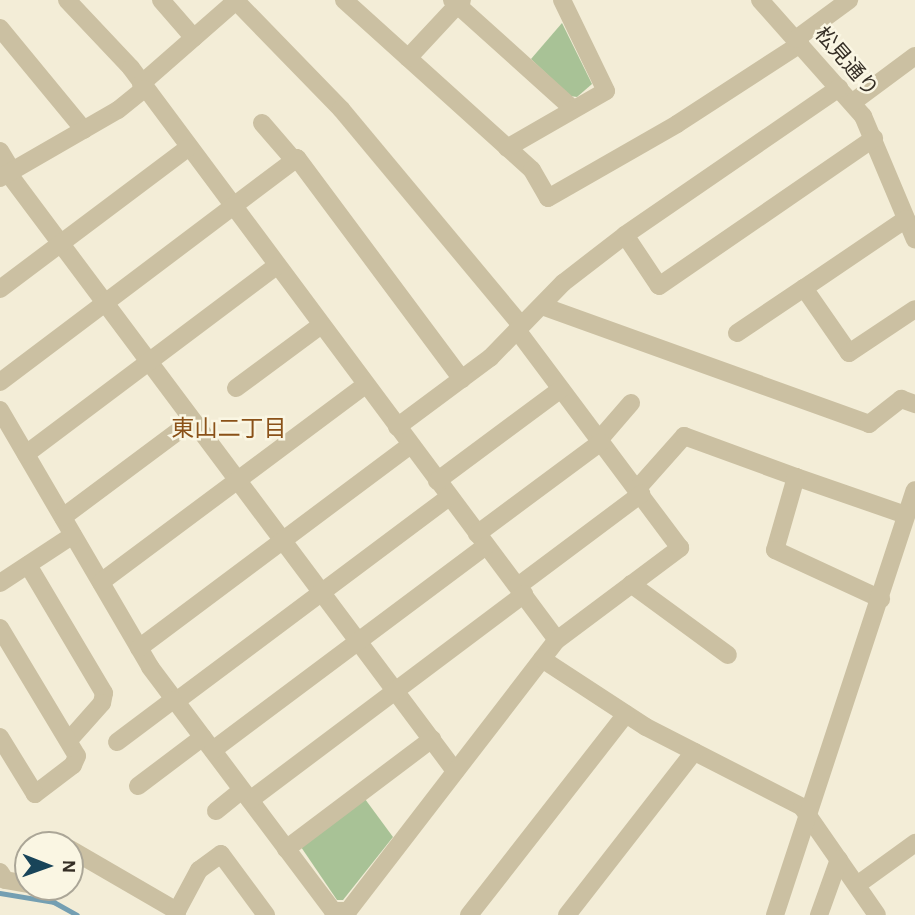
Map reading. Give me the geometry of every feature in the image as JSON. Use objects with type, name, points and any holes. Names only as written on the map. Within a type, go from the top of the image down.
[{"type":"street","points":[[67,0],[143,87],[557,640]]},
{"type":"street","points":[[161,0],[194,38]]},
{"type":"street","points":[[3,422],[26,454],[139,648],[174,701],[333,911],[348,911],[557,640],[680,548],[561,389],[519,327],[341,110],[237,0],[143,87],[84,130],[7,174]]},
{"type":"street","points":[[344,0],[532,170],[548,198],[677,124],[798,41],[849,0]]},
{"type":"street","points":[[507,148],[606,91],[562,0]]},
{"type":"street","name":"松見通り","points":[[765,1],[853,102],[874,138],[915,240]]},
{"type":"street","points":[[408,58],[457,2],[573,109]]},
{"type":"street","points":[[0,27],[84,130]]},
{"type":"street","points":[[853,102],[915,57]]},
{"type":"street","points":[[397,427],[462,379],[625,235],[839,88]]},
{"type":"street","points":[[262,123],[294,160]]},
{"type":"street","points":[[625,235],[659,286],[874,138]]},
{"type":"street","points":[[0,289],[188,148]]},
{"type":"street","points":[[0,152],[7,174],[455,771]]},
{"type":"street","points":[[0,382],[298,158],[462,379]]},
{"type":"street","points":[[737,333],[906,219]]},
{"type":"street","points":[[26,454],[276,266]]},
{"type":"street","points":[[804,288],[849,353],[915,309]]},
{"type":"street","points":[[542,306],[869,424],[901,400],[915,404]]},
{"type":"street","points":[[236,387],[321,325]]},
{"type":"street","points":[[101,582],[365,385]]},
{"type":"street","points":[[437,481],[561,389]]},
{"type":"street","points":[[138,786],[208,744],[358,642],[600,441],[631,403]]},
{"type":"street","points":[[63,517],[192,421]]},
{"type":"street","points":[[216,811],[246,795],[395,691],[639,492],[684,436],[906,515]]},
{"type":"street","points":[[139,648],[410,445]]},
{"type":"street","points":[[796,477],[775,550],[881,599]]},
{"type":"street","points":[[775,915],[810,816],[915,490]]},
{"type":"street","points":[[117,742],[449,497]]},
{"type":"street","points":[[0,583],[73,535]]},
{"type":"street","points":[[28,565],[104,693],[102,703],[69,739]]},
{"type":"street","points":[[631,584],[728,655]]},
{"type":"street","points":[[0,628],[77,756],[73,765],[35,794],[0,737]]},
{"type":"street","points":[[542,659],[626,714],[802,807],[877,915]]},
{"type":"street","points":[[469,915],[626,714]]},
{"type":"street","points":[[286,849],[432,739]]},
{"type":"street","points":[[567,915],[694,752]]},
{"type":"street","points":[[857,885],[915,843]]},
{"type":"street","points":[[84,857],[176,913],[199,870],[221,854],[266,915]]},
{"type":"street","points":[[820,915],[839,859]]},
{"type":"street","points":[[0,872],[5,880],[14,882]]},
{"type":"green space","points":[[562,23],[592,84],[577,97],[570,96],[531,59]]},
{"type":"green space","points":[[365,799],[393,837],[343,900],[337,900],[301,847]]},
{"type":"waterway","points":[[0,893],[54,902],[77,915]]},
{"type":"district","name":"東山二丁目","points":[[229,430]]}]
